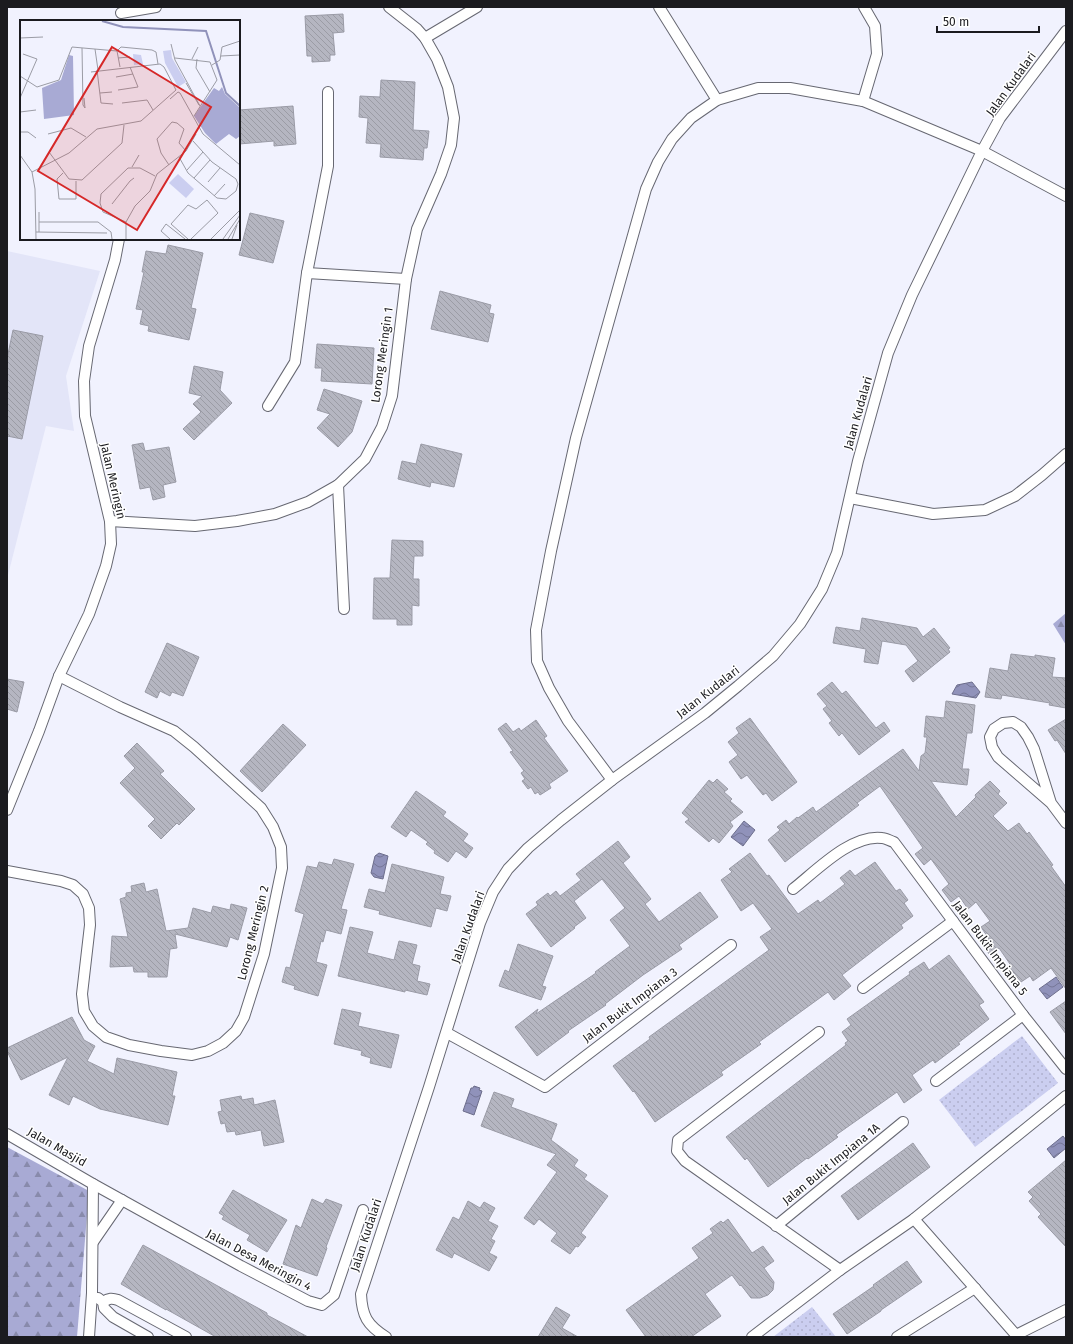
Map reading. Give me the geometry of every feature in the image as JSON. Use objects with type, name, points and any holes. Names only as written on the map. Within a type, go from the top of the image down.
[{"type":"street","points":[[120,14],[156,7]]},
{"type":"street","name":"Lorong Meringin 1","points":[[110,521],[195,526],[237,521],[275,514],[308,502],[338,485],[365,459],[382,427],[392,396],[406,279],[417,229],[441,174],[451,145],[454,118],[448,87],[437,59],[425,38],[417,29],[389,7]]},
{"type":"street","points":[[425,38],[477,7]]},
{"type":"street","points":[[659,7],[717,100]]},
{"type":"street","points":[[863,101],[877,54],[875,26],[864,7]]},
{"type":"street","name":"Jalan Kudalari","points":[[386,1337],[378,1332],[366,1320],[361,1307],[360,1294],[447,1033],[480,923],[493,892],[508,869],[528,848],[612,780],[705,713],[738,686],[773,656],[800,624],[822,589],[837,553],[858,461],[888,353],[912,295],[982,151],[1000,118],[1066,32]]},
{"type":"street","points":[[612,780],[568,720],[550,688],[538,661],[536,630],[551,551],[576,438],[646,189],[658,162],[672,139],[691,118],[717,100],[758,88],[790,88],[863,101],[982,151],[1066,196]]},
{"type":"street","points":[[268,406],[295,362],[307,274],[328,166],[328,92]]},
{"type":"street","name":"Jalan Meringin","points":[[7,810],[11,786],[39,731],[59,676],[88,614],[106,566],[111,544],[110,521],[85,416],[84,380],[89,346],[115,260],[119,240]]},
{"type":"street","points":[[307,274],[406,279]]},
{"type":"street","points":[[850,498],[933,514],[985,510],[1015,496],[1066,454]]},
{"type":"street","points":[[338,485],[344,610]]},
{"type":"street","name":"Lorong Meringin 2","points":[[7,870],[61,881],[73,885],[83,894],[89,908],[90,926],[82,994],[84,1011],[93,1026],[106,1037],[129,1045],[192,1055],[208,1051],[223,1043],[236,1032],[244,1017],[264,954],[282,868],[281,847],[273,827],[261,808],[200,751],[174,731],[120,707],[59,676]]},
{"type":"street","points":[[1051,803],[1034,749],[1021,727],[1014,722],[1003,723],[994,729],[990,737],[992,747],[998,757],[1051,803],[1066,823]]},
{"type":"street","name":"Jalan Bukit Impiana 5","points":[[793,889],[852,844],[875,838],[883,838],[894,842],[1023,1015],[1066,1069]]},
{"type":"street","points":[[863,988],[954,921]]},
{"type":"street","name":"Jalan Bukit Impiana 3","points":[[447,1033],[545,1087],[731,945]]},
{"type":"street","points":[[936,1081],[1023,1015]]},
{"type":"street","points":[[819,1032],[678,1140],[677,1151],[685,1161],[840,1270]]},
{"type":"street","points":[[752,1337],[840,1270],[914,1219],[1066,1096]]},
{"type":"street","name":"Jalan Bukit Impiana 1A","points":[[776,1226],[903,1122]]},
{"type":"street","name":"Jalan Masjid","points":[[7,1134],[93,1184]]},
{"type":"street","points":[[88,1337],[92,1293],[93,1184]]},
{"type":"street","name":"Jalan Desa Meringin 4","points":[[93,1184],[308,1302],[322,1305],[334,1296],[363,1210]]},
{"type":"street","points":[[93,1242],[122,1200]]},
{"type":"street","points":[[914,1219],[1016,1336],[1066,1310]]},
{"type":"street","points":[[898,1337],[975,1288]]},
{"type":"street","points":[[92,1293],[103,1302],[104,1308],[113,1317],[148,1337]]},
{"type":"street","points":[[103,1302],[113,1298],[118,1300],[186,1337]]},
{"type":"shaded area","points":[[7,251],[100,271],[66,376],[74,431],[46,426],[7,579]]},
{"type":"shaded area","points":[[1022,1036],[1058,1083],[975,1147],[939,1100]]},
{"type":"shaded area","points":[[812,1307],[836,1337],[773,1337]]},
{"type":"green space","points":[[1066,613],[1066,645],[1053,624]]},
{"type":"green space","points":[[7,1147],[89,1191],[77,1337],[7,1337]]},
{"type":"water","points":[[972,682],[980,692],[976,698],[952,694],[957,685]]},
{"type":"water","points":[[744,821],[755,830],[743,846],[731,837]]},
{"type":"water","points":[[379,853],[388,856],[383,879],[374,877],[371,873],[375,856]]},
{"type":"water","points":[[1056,977],[1063,987],[1047,999],[1039,989]]},
{"type":"water","points":[[474,1086],[480,1088],[479,1090],[482,1091],[474,1115],[463,1111],[471,1088]]},
{"type":"water","points":[[1063,1136],[1066,1140],[1066,1148],[1054,1158],[1047,1149]]},
{"type":"building","points":[[343,14],[344,32],[333,33],[335,55],[330,55],[330,61],[312,62],[312,56],[307,56],[305,16]]},
{"type":"building","points":[[381,80],[415,82],[413,130],[429,131],[427,148],[424,148],[423,160],[380,157],[381,144],[366,143],[368,118],[359,117],[360,96],[380,97]]},
{"type":"building","points":[[293,106],[296,144],[274,146],[274,141],[240,144],[240,110]]},
{"type":"building","points":[[250,213],[284,221],[273,263],[239,255]]},
{"type":"building","points":[[168,245],[203,253],[191,308],[196,309],[189,340],[148,331],[149,326],[140,324],[143,310],[136,309],[144,272],[142,272],[146,251],[166,254]]},
{"type":"building","points":[[440,291],[491,305],[489,313],[494,314],[488,342],[431,329]]},
{"type":"building","points":[[13,330],[43,336],[22,439],[7,436],[7,359]]},
{"type":"building","points":[[317,344],[374,348],[372,384],[321,381],[322,368],[315,368]]},
{"type":"building","points":[[194,366],[223,372],[220,390],[232,403],[194,440],[183,429],[201,412],[193,404],[202,396],[189,393]]},
{"type":"building","points":[[324,389],[362,401],[352,432],[338,447],[317,428],[330,414],[317,410]]},
{"type":"building","points":[[143,443],[145,451],[169,447],[176,482],[163,485],[165,497],[153,500],[150,487],[140,489],[132,445]]},
{"type":"building","points":[[421,444],[462,454],[454,487],[431,482],[430,487],[398,479],[402,461],[416,464]]},
{"type":"building","points":[[392,540],[423,541],[423,556],[414,556],[413,579],[419,579],[419,606],[412,605],[412,625],[397,625],[397,619],[373,619],[374,578],[390,578]]},
{"type":"building","points":[[862,618],[917,628],[923,637],[934,628],[950,648],[948,649],[950,652],[913,682],[905,671],[918,661],[906,645],[882,641],[878,664],[864,662],[866,649],[833,643],[836,627],[860,631]]},
{"type":"building","points":[[167,643],[199,657],[183,696],[172,692],[170,696],[160,691],[157,698],[145,692]]},
{"type":"building","points":[[1011,654],[1055,658],[1052,677],[1066,678],[1066,708],[1049,705],[1050,703],[1002,695],[1001,699],[985,697],[990,668],[1008,671]]},
{"type":"building","points":[[7,679],[24,682],[17,712],[7,709]]},
{"type":"building","points":[[832,682],[842,694],[846,691],[876,728],[884,722],[890,731],[859,755],[842,733],[839,736],[829,723],[832,721],[823,709],[827,706],[817,694]]},
{"type":"building","points":[[946,701],[975,705],[972,733],[967,733],[962,769],[969,769],[967,785],[931,781],[956,817],[976,797],[975,795],[990,781],[1000,791],[998,794],[1007,803],[993,816],[1008,831],[1019,823],[1027,834],[1029,832],[1053,865],[1051,866],[1066,887],[1066,989],[1051,968],[1033,981],[1030,976],[1021,982],[1010,968],[1012,967],[999,948],[989,954],[983,944],[989,939],[981,927],[990,921],[976,902],[968,909],[959,896],[951,902],[942,890],[949,884],[931,859],[924,865],[915,854],[923,848],[880,786],[857,803],[859,805],[785,862],[768,840],[780,830],[777,827],[786,820],[789,824],[813,807],[816,812],[903,749],[919,771],[921,756],[925,753],[927,737],[924,737],[926,716],[944,718]]},
{"type":"building","points":[[750,718],[797,782],[772,801],[766,793],[763,795],[747,775],[741,779],[729,762],[738,755],[728,742],[739,733],[736,728]]},
{"type":"building","points":[[1066,719],[1066,754],[1048,730]]},
{"type":"building","points":[[536,720],[547,736],[544,738],[568,771],[549,784],[551,788],[540,795],[538,792],[535,794],[531,787],[528,789],[522,781],[525,779],[521,773],[524,771],[510,752],[513,751],[498,729],[506,723],[513,732],[519,728],[521,731]]},
{"type":"building","points":[[283,724],[306,745],[262,792],[240,771]]},
{"type":"building","points":[[137,743],[164,771],[160,774],[195,809],[179,825],[177,823],[161,839],[148,826],[155,819],[120,783],[135,768],[124,756]]},
{"type":"building","points":[[717,779],[728,789],[724,792],[732,799],[730,801],[743,812],[730,822],[733,826],[719,843],[713,838],[709,842],[685,822],[689,819],[682,813],[709,780],[713,783]]},
{"type":"building","points":[[416,791],[446,812],[443,816],[468,834],[463,841],[473,848],[466,858],[456,851],[448,862],[434,853],[435,851],[426,844],[428,842],[411,830],[406,837],[391,827]]},
{"type":"building","points":[[618,841],[630,857],[623,863],[651,899],[645,904],[659,922],[700,892],[718,917],[679,945],[682,949],[643,975],[605,1004],[606,1005],[568,1031],[569,1032],[537,1056],[515,1027],[538,1009],[536,1014],[596,973],[595,972],[630,946],[610,920],[625,908],[602,879],[574,901],[586,918],[551,947],[526,914],[538,905],[536,902],[548,893],[550,896],[556,891],[560,896],[581,880],[576,874]]},
{"type":"building","points":[[750,853],[767,876],[769,875],[798,914],[818,900],[820,903],[845,884],[840,878],[850,870],[855,876],[875,862],[896,891],[900,889],[908,900],[904,903],[913,916],[901,925],[903,928],[842,975],[851,986],[834,1000],[828,992],[759,1042],[761,1044],[721,1072],[723,1075],[655,1122],[634,1091],[633,1092],[613,1066],[650,1039],[649,1037],[769,950],[760,937],[772,929],[753,903],[741,911],[721,880],[732,872],[729,869]]},
{"type":"building","points":[[334,859],[354,864],[341,909],[347,910],[341,934],[326,930],[323,942],[321,941],[316,962],[327,965],[318,996],[294,989],[295,986],[282,982],[286,967],[290,968],[304,914],[295,911],[307,866],[317,868],[319,862],[332,865]]},
{"type":"building","points":[[392,864],[444,877],[440,894],[451,896],[447,911],[436,908],[431,927],[379,914],[380,911],[364,907],[369,889],[385,893]]},
{"type":"building","points":[[144,883],[146,892],[157,889],[166,931],[188,928],[193,908],[211,913],[213,906],[230,910],[231,904],[247,908],[238,940],[230,937],[227,947],[175,934],[177,948],[170,949],[167,977],[148,977],[148,972],[134,972],[133,966],[110,967],[112,936],[128,937],[120,899],[126,897],[126,893],[132,892],[131,886]]},
{"type":"building","points":[[350,927],[373,932],[367,953],[394,960],[399,941],[417,945],[412,964],[420,966],[417,981],[430,984],[427,995],[405,990],[405,992],[338,976]]},
{"type":"building","points":[[518,944],[553,956],[542,986],[546,987],[541,1000],[499,986],[505,970],[509,972]]},
{"type":"building","points":[[949,955],[984,1002],[979,1005],[989,1019],[935,1063],[933,1060],[912,1075],[922,1090],[904,1103],[897,1092],[836,1135],[838,1137],[768,1187],[747,1158],[745,1160],[726,1137],[846,1045],[845,1043],[848,1041],[842,1032],[851,1025],[847,1019],[910,974],[909,972],[924,962],[929,970]]},
{"type":"building","points":[[1066,1001],[1066,1034],[1050,1012]]},
{"type":"building","points":[[342,1009],[361,1013],[358,1026],[399,1035],[391,1068],[370,1063],[371,1058],[361,1055],[362,1051],[334,1044]]},
{"type":"building","points":[[72,1017],[84,1040],[95,1046],[87,1061],[114,1074],[117,1058],[177,1072],[172,1096],[175,1096],[168,1125],[100,1109],[73,1096],[69,1105],[49,1095],[68,1057],[21,1080],[7,1051],[7,1048]]},
{"type":"building","points":[[494,1092],[514,1099],[511,1107],[557,1124],[551,1140],[578,1160],[574,1166],[587,1175],[584,1179],[608,1196],[581,1233],[586,1237],[570,1254],[551,1241],[557,1233],[539,1219],[534,1225],[524,1218],[557,1172],[547,1165],[556,1154],[481,1126]]},
{"type":"building","points":[[241,1096],[242,1100],[253,1098],[254,1105],[275,1100],[284,1142],[264,1146],[261,1130],[236,1135],[235,1131],[227,1132],[225,1123],[221,1124],[218,1112],[222,1111],[220,1100]]},
{"type":"building","points":[[913,1143],[930,1167],[858,1220],[841,1196]]},
{"type":"building","points":[[1066,1160],[1066,1247],[1038,1217],[1041,1214],[1029,1201],[1033,1197],[1028,1192]]},
{"type":"building","points":[[233,1190],[287,1220],[267,1252],[247,1240],[250,1235],[222,1219],[224,1216],[219,1213]]},
{"type":"building","points":[[312,1199],[323,1204],[326,1199],[342,1205],[317,1276],[283,1264],[296,1225],[301,1228]]},
{"type":"building","points":[[468,1201],[480,1208],[484,1202],[495,1208],[488,1221],[498,1226],[491,1239],[495,1241],[489,1253],[497,1257],[489,1271],[454,1253],[452,1258],[436,1250],[453,1217],[459,1220]]},
{"type":"building","points":[[728,1219],[752,1253],[763,1246],[774,1261],[764,1268],[774,1282],[773,1290],[768,1295],[760,1298],[751,1298],[732,1275],[705,1294],[721,1316],[691,1337],[646,1337],[626,1310],[699,1258],[692,1248],[713,1233],[710,1229],[721,1221],[723,1223]]},
{"type":"building","points":[[143,1245],[308,1337],[216,1337],[166,1310],[121,1284]]},
{"type":"building","points":[[907,1261],[922,1282],[847,1334],[833,1314]]},
{"type":"building","points":[[556,1307],[570,1315],[562,1328],[578,1337],[538,1337]]}]
